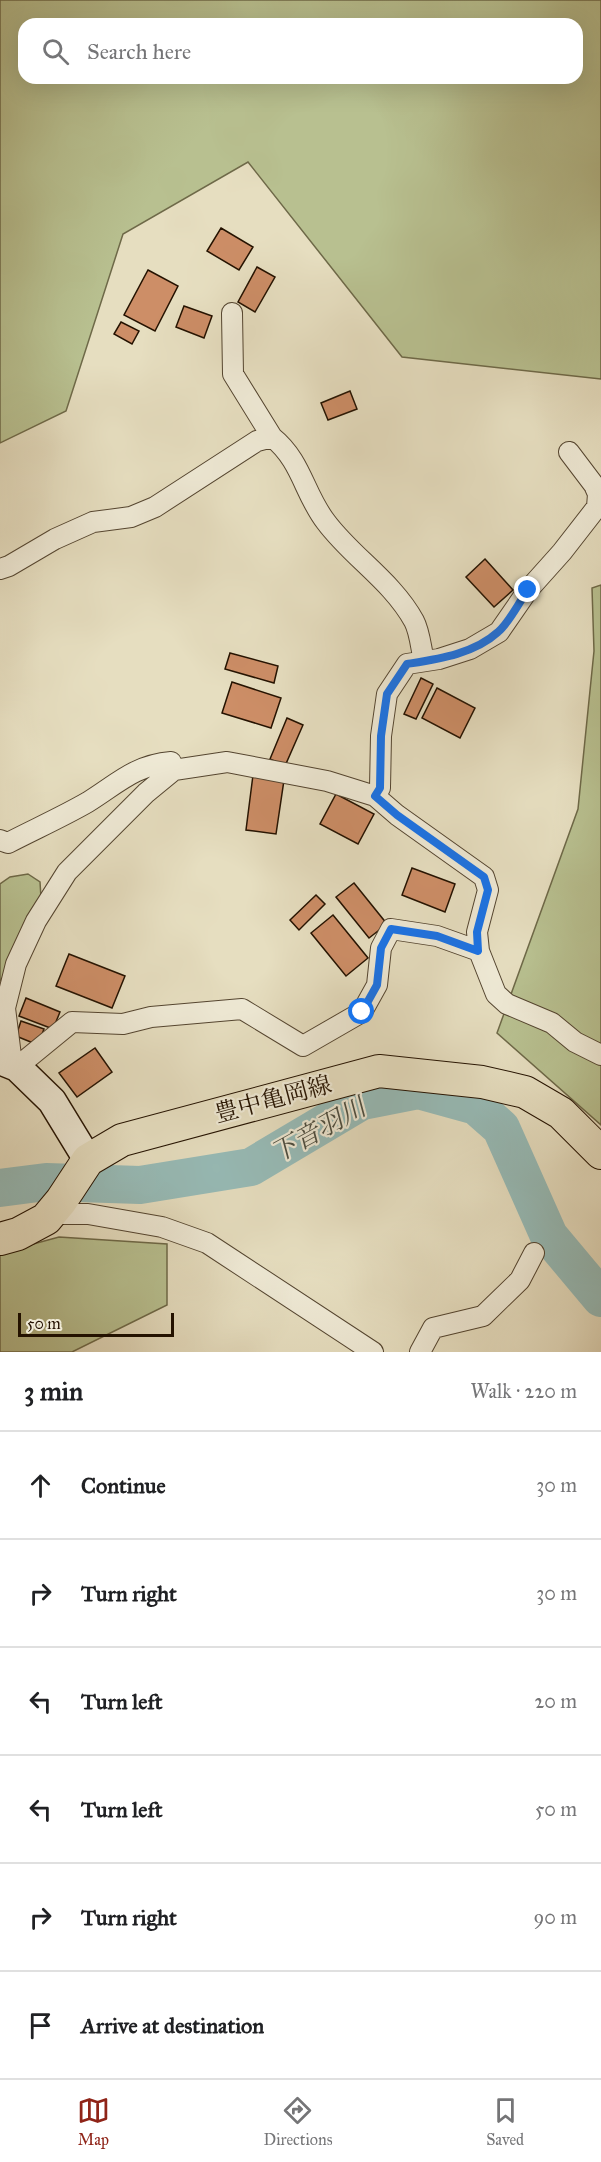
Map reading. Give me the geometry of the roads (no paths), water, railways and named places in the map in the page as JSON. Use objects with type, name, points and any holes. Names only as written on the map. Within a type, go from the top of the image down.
[{"type":"main road","points":[[10,1064],[52,1101],[84,1167]]},
{"type":"main road","name":"豊中亀岡線","points":[[0,1239],[18,1234],[46,1219],[84,1167],[122,1140],[379,1071],[482,1082],[525,1092],[561,1113],[601,1153]]},
{"type":"street","points":[[232,313],[233,374],[272,437],[296,462],[325,522],[396,595],[415,623],[424,661]]},
{"type":"street","points":[[0,569],[55,539],[93,522],[131,517],[155,507],[257,441],[272,437]]},
{"type":"street","points":[[375,796],[380,788],[381,736],[387,694],[407,664],[470,649],[499,632],[528,590],[562,552],[597,507],[598,494],[594,485],[569,452]]},
{"type":"street","points":[[0,840],[8,843],[88,802],[127,775],[146,767],[171,762],[174,771]]},
{"type":"street","points":[[478,951],[437,936],[391,929],[381,948],[377,985],[362,1012],[303,1046],[242,1009],[151,1017],[123,1024],[72,1022],[10,1064],[5,1008],[16,964],[36,921],[67,872],[146,793],[174,771],[227,762],[327,781],[375,796],[397,815],[484,877],[488,890],[477,932],[478,951],[496,994],[507,1004],[552,1023],[575,1042],[601,1055]]},
{"type":"street","points":[[56,1207],[162,1227],[207,1244],[373,1352]]},
{"type":"street","points":[[420,1352],[433,1328],[483,1316],[520,1280],[534,1253]]},
{"type":"waterway","name":"下音羽川","points":[[0,1188],[46,1182],[140,1185],[251,1167],[362,1101],[418,1090],[476,1106],[501,1128],[549,1236],[601,1298]]}]
